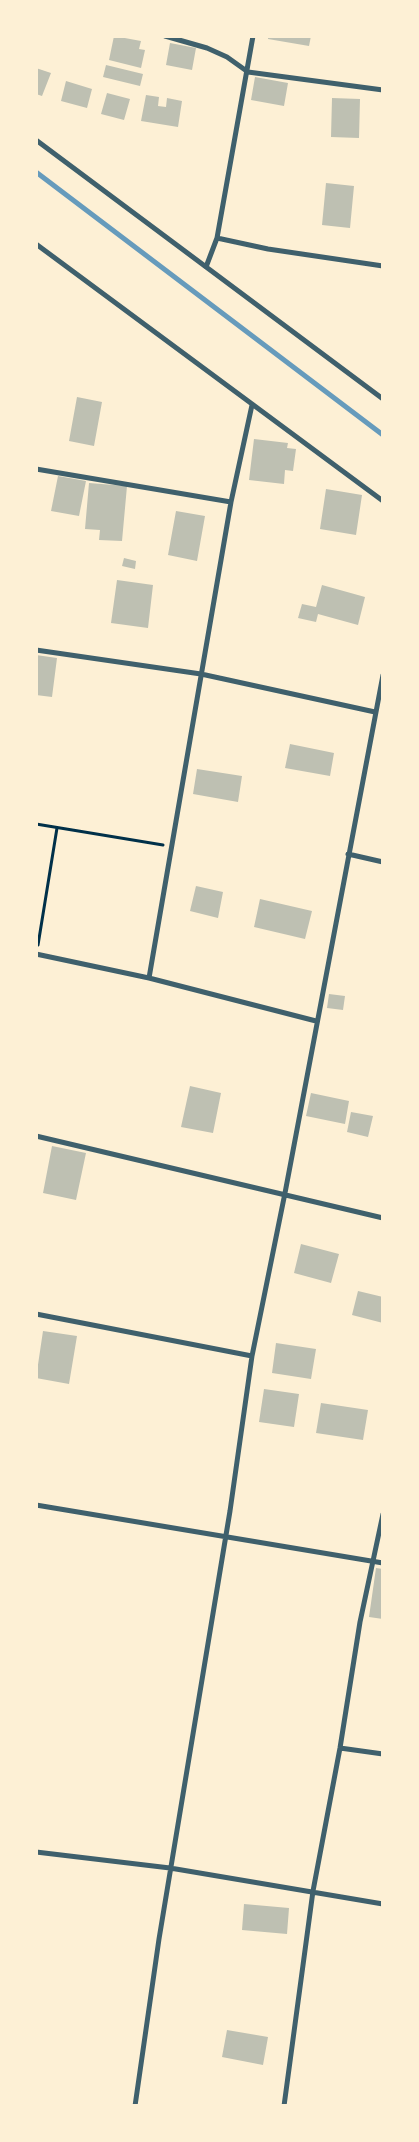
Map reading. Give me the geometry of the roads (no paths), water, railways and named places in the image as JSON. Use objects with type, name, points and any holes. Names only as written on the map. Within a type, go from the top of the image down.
[{"type":"street","points":[[165,36],[207,48],[227,57],[248,72],[383,90]]},
{"type":"street","points":[[206,267],[217,238],[253,36]]},
{"type":"street","points":[[36,140],[383,399]]},
{"type":"street","points":[[217,238],[268,249],[383,266]]},
{"type":"street","points":[[36,244],[383,501]]},
{"type":"street","points":[[149,978],[231,502],[252,405]]},
{"type":"street","points":[[36,469],[231,502]]},
{"type":"street","points":[[36,650],[201,674],[375,712]]},
{"type":"street","points":[[135,2106],[170,1868],[225,1535],[252,1356],[285,1193],[316,1021],[383,675]]},
{"type":"street","points":[[348,854],[383,862]]},
{"type":"street","points":[[36,954],[149,978],[316,1021]]},
{"type":"street","points":[[36,1136],[285,1193],[383,1218]]},
{"type":"street","points":[[36,1314],[252,1356]]},
{"type":"street","points":[[36,1505],[383,1562]]},
{"type":"street","points":[[284,2106],[313,1891],[340,1748],[360,1622],[383,1514]]},
{"type":"street","points":[[340,1748],[383,1754]]},
{"type":"street","points":[[36,1852],[170,1868],[383,1904]]},
{"type":"waterway","points":[[36,172],[383,435]]}]
